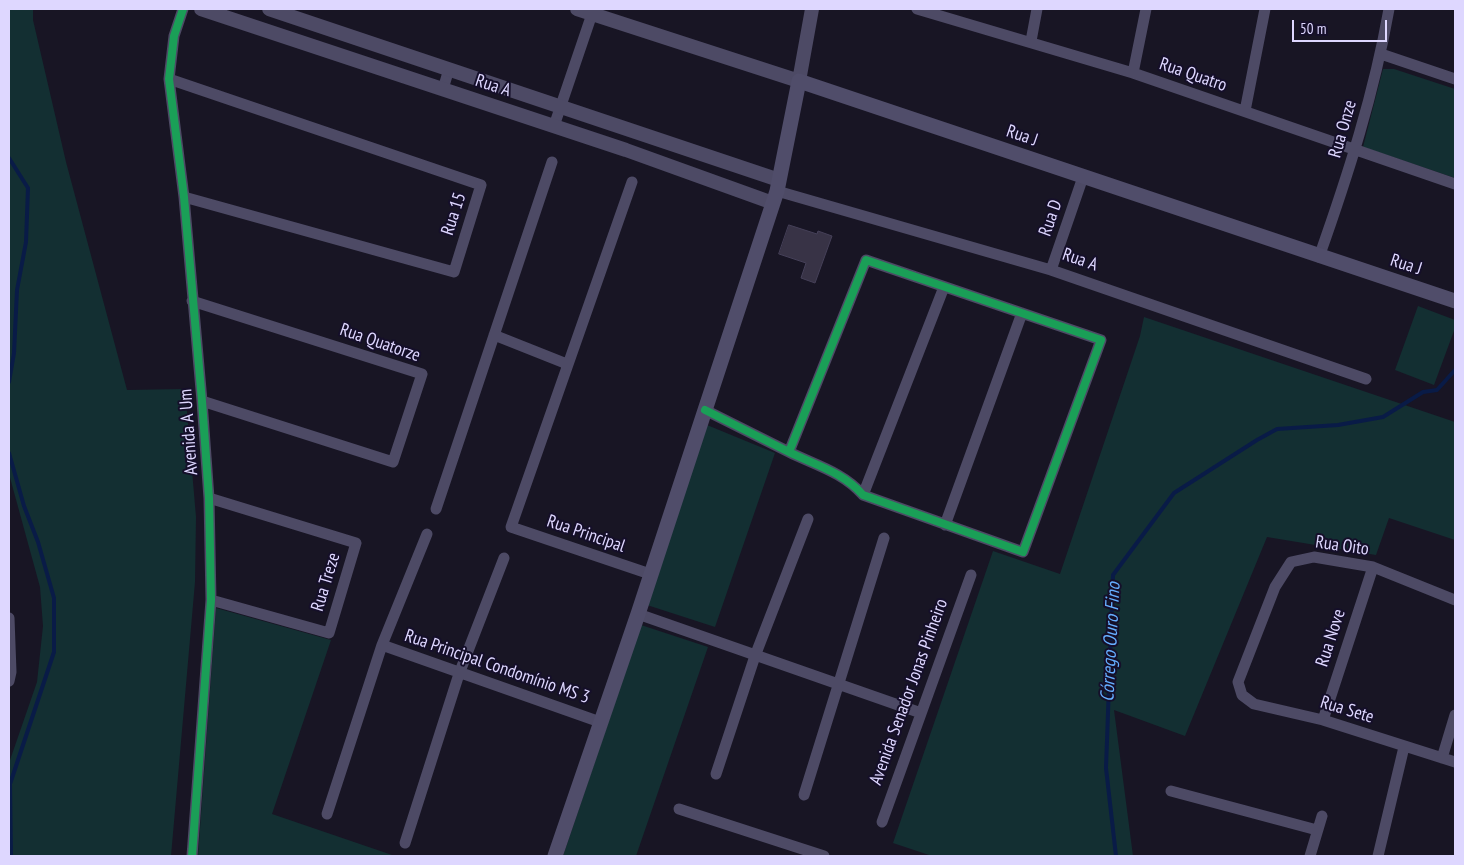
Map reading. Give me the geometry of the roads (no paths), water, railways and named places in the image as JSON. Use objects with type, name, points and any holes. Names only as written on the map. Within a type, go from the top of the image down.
[{"type":"main road","name":"Rua J","points":[[799,81],[1319,257],[1455,301]]},
{"type":"main road","points":[[555,856],[638,614],[776,191],[799,81]]},
{"type":"street","name":"Avenida A Um","points":[[183,9],[174,36],[169,78],[184,197],[202,401],[209,498],[211,600],[192,856]]},
{"type":"street","name":"Rua A","points":[[201,9],[554,126],[1051,270],[1366,379]]},
{"type":"street","name":"Rua A","points":[[269,9],[561,107],[776,191]]},
{"type":"street","name":"Rua J","points":[[577,9],[799,81]]},
{"type":"street","points":[[799,81],[812,9]]},
{"type":"street","name":"Rua Quatro","points":[[917,9],[1031,41],[1133,73],[1455,184]]},
{"type":"street","points":[[1031,41],[1037,9]]},
{"type":"street","points":[[1133,73],[1146,9]]},
{"type":"street","points":[[1245,112],[1264,9]]},
{"type":"street","name":"Rua Onze","points":[[1319,257],[1356,150],[1381,54],[1389,9]]},
{"type":"street","points":[[554,126],[592,14]]},
{"type":"street","points":[[1381,54],[1455,79]]},
{"type":"street","points":[[443,89],[449,69]]},
{"type":"street","name":"Rua 15","points":[[169,78],[481,186],[454,272],[184,197]]},
{"type":"street","points":[[436,509],[552,162]]},
{"type":"street","name":"Rua D","points":[[1051,270],[1083,177]]},
{"type":"street","points":[[494,335],[567,364],[632,182]]},
{"type":"street","points":[[705,410],[789,452],[836,473],[852,483],[863,494],[1023,552],[1101,340],[866,260],[789,452]]},
{"type":"street","points":[[863,494],[944,287]]},
{"type":"street","name":"Rua Quatorze","points":[[192,301],[422,374],[393,462],[202,401]]},
{"type":"street","points":[[945,525],[1022,313]]},
{"type":"street","name":"Rua Principal","points":[[567,364],[511,527],[650,574]]},
{"type":"street","name":"Rua Treze","points":[[209,498],[356,543],[328,633],[211,600]]},
{"type":"street","points":[[716,774],[755,656],[808,519]]},
{"type":"street","points":[[327,814],[382,645],[427,534]]},
{"type":"street","points":[[804,794],[884,538]]},
{"type":"street","name":"Rua Oito","points":[[1238,682],[1275,587],[1291,562],[1314,557],[1372,567],[1455,600]]},
{"type":"street","points":[[405,843],[460,674],[504,558]]},
{"type":"street","name":"Rua Nove","points":[[1323,720],[1372,567]]},
{"type":"street","name":"Avenida Senador Jonas Pinheiro","points":[[882,822],[972,575]]},
{"type":"street","points":[[638,614],[838,686],[921,713]]},
{"type":"street","points":[[9,618],[11,672],[9,681]]},
{"type":"street","name":"Rua Principal Condomínio MS 3","points":[[382,645],[600,722]]},
{"type":"street","name":"Rua Sete","points":[[1238,682],[1242,695],[1254,704],[1323,720],[1455,762]]},
{"type":"street","points":[[1442,758],[1455,716]]},
{"type":"street","points":[[1378,856],[1404,747]]},
{"type":"street","points":[[1171,791],[1317,830]]},
{"type":"street","points":[[678,809],[824,856]]},
{"type":"street","points":[[1310,856],[1322,816]]},
{"type":"waterway","points":[[9,158],[28,188],[26,242],[17,290],[14,353],[9,382]]},
{"type":"waterway","name":"Córrego Ouro Fino","points":[[1116,856],[1106,768],[1113,575],[1174,493],[1257,440],[1277,429],[1338,425],[1383,417],[1423,392],[1437,390],[1455,370]]},
{"type":"waterway","points":[[9,453],[54,598],[54,652],[10,784],[11,856]]}]
